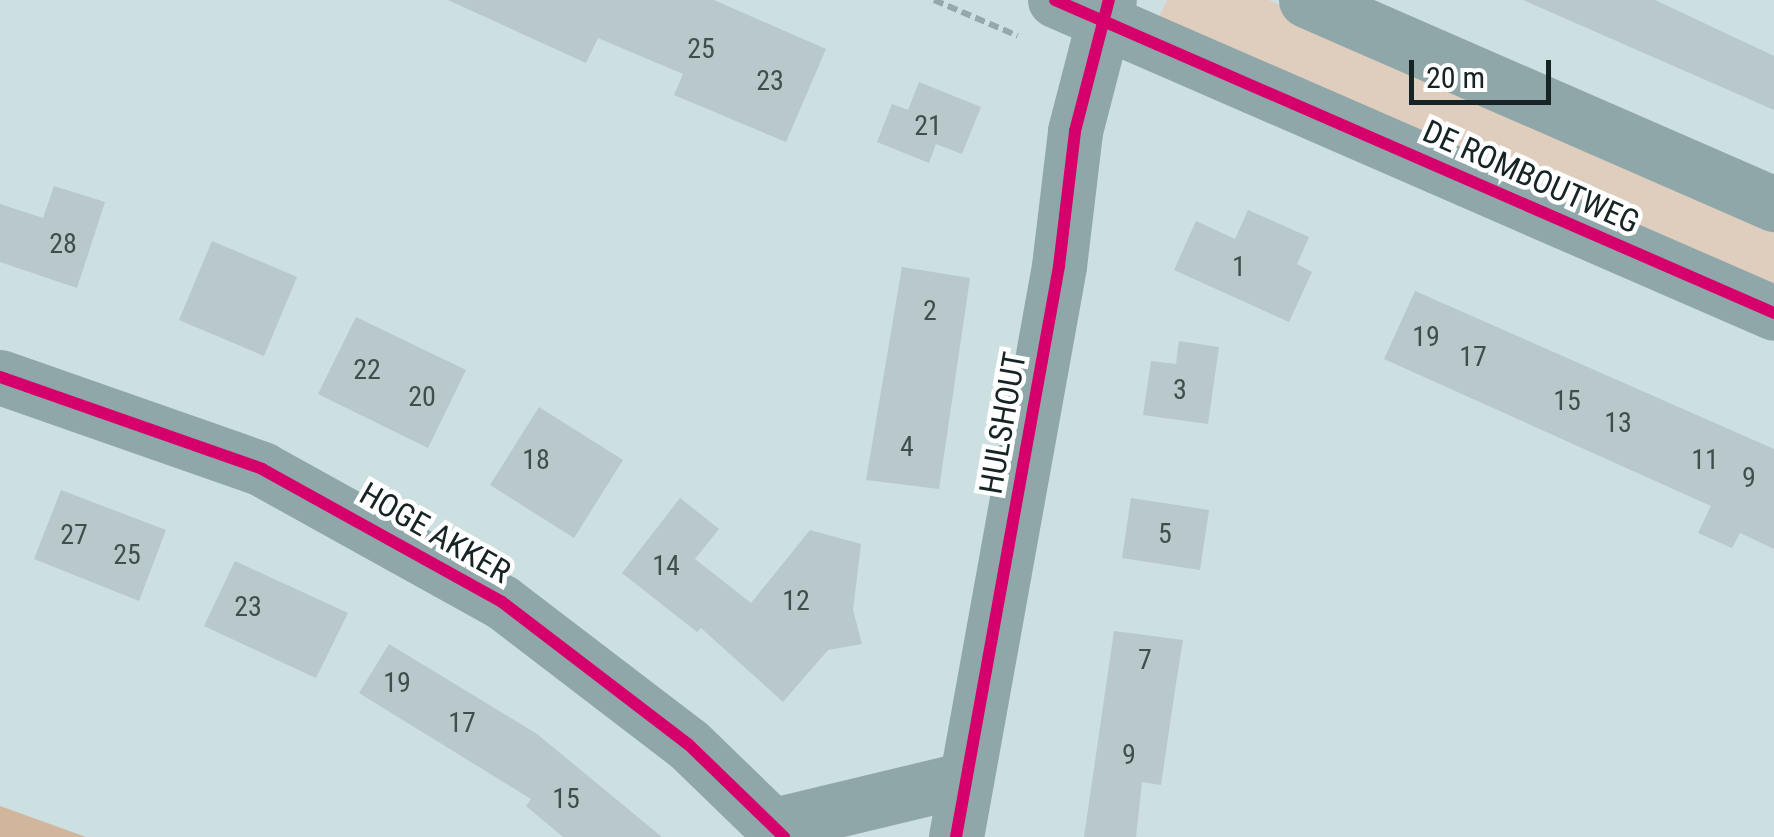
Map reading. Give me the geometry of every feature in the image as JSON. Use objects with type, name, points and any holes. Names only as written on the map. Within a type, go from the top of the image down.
[{"type":"street","points":[[1306,0],[1774,204]]},
{"type":"street","name":"DE ROMBOUTWEG","points":[[1073,15],[1774,313]]},
{"type":"street","name":"HULSHOUT","points":[[956,837],[1060,266],[1075,131],[1073,15]]},
{"type":"street","name":"HOGE AKKER","points":[[0,377],[262,469],[470,584],[688,744],[779,831]]},
{"type":"street","points":[[779,831],[965,779]]},
{"type":"path","points":[[934,0],[1073,15]]},
{"type":"shaded area","points":[[1167,0],[1269,0],[1774,220],[1774,287],[1159,17]]},
{"type":"shaded area","points":[[0,806],[86,837],[0,837]]},
{"type":"building","points":[[448,0],[714,0],[826,49],[786,142],[674,95],[683,74],[598,38],[586,63]]},
{"type":"building","points":[[1523,0],[1655,0],[1774,56],[1774,110]]},
{"type":"building","points":[[919,82],[981,107],[962,154],[936,144],[929,163],[877,142],[892,104],[908,110]]},
{"type":"building","points":[[54,186],[105,202],[77,288],[0,262],[0,204],[43,218]]},
{"type":"building","points":[[1248,210],[1309,237],[1297,264],[1312,272],[1289,322],[1174,270],[1196,221],[1235,239]]},
{"type":"building","points":[[212,241],[297,277],[264,356],[179,320]]},
{"type":"building","points":[[902,267],[970,278],[939,489],[866,480]]},
{"type":"building","points":[[1415,291],[1774,449],[1774,549],[1740,533],[1732,548],[1698,533],[1711,506],[1384,359]]},
{"type":"building","points":[[356,317],[466,370],[428,448],[318,394]]},
{"type":"building","points":[[1179,341],[1219,347],[1208,424],[1143,415],[1151,361],[1176,364]]},
{"type":"building","points":[[539,407],[623,460],[574,538],[490,485]]},
{"type":"building","points":[[61,490],[166,530],[139,601],[34,559]]},
{"type":"building","points":[[680,498],[719,529],[695,559],[751,603],[810,530],[861,544],[853,610],[862,644],[828,650],[783,702],[701,628],[697,632],[622,573]]},
{"type":"building","points":[[1131,498],[1209,510],[1200,570],[1122,558]]},
{"type":"building","points":[[235,561],[348,613],[316,678],[204,626]]},
{"type":"building","points":[[1114,631],[1183,640],[1161,785],[1142,782],[1136,837],[1084,837]]},
{"type":"building","points":[[389,644],[537,734],[662,837],[563,837],[526,806],[531,799],[359,693]]},
{"type":"cycle path","points":[[1055,0],[1774,313]]},
{"type":"cycle path","points":[[956,837],[1059,266],[1075,131],[1109,0]]},
{"type":"cycle path","points":[[0,377],[262,469],[502,602],[688,744],[784,837]]}]
